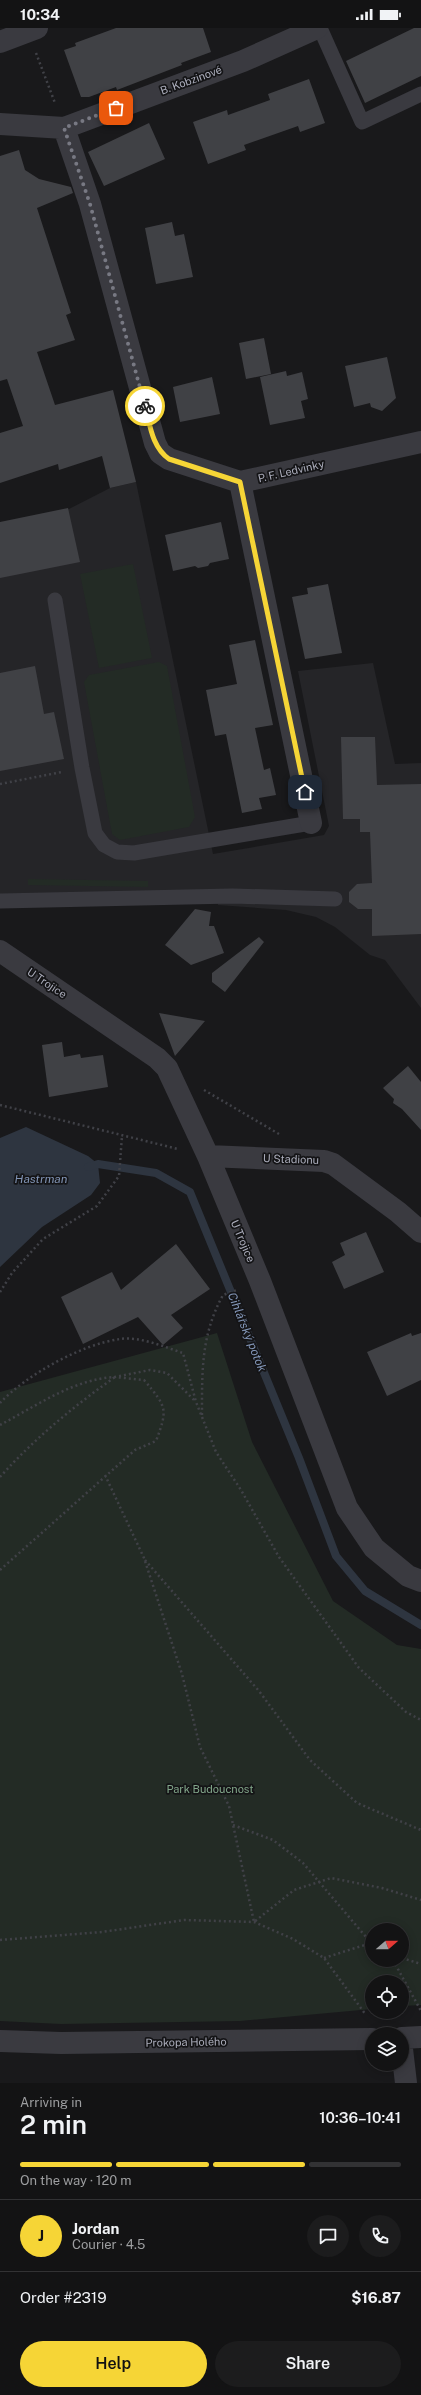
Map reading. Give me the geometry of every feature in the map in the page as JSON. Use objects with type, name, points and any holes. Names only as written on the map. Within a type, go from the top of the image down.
[{"type":"street","name":"B. Kobzinové","points":[[64,128],[243,61],[319,28]]},
{"type":"street","points":[[0,42],[33,30]]},
{"type":"street","points":[[0,124],[64,128],[90,204],[155,443],[160,453],[169,459],[240,482],[311,823]]},
{"type":"street","name":"P. F. Ledvinky","points":[[240,482],[421,442]]},
{"type":"street","name":"U Trojice","points":[[0,951],[157,1058],[167,1068],[208,1156],[260,1281],[346,1508],[374,1548],[408,1576],[421,1581]]},
{"type":"street","name":"U Stadionu","points":[[208,1156],[324,1161],[333,1164],[398,1212],[421,1232]]},
{"type":"street","name":"Prokopa Holého","points":[[0,2041],[61,2043],[365,2029]]},
{"type":"street","points":[[409,2038],[421,2037]]},
{"type":"street","points":[[405,2071],[406,2083]]},
{"type":"lane","points":[[319,28],[362,122],[421,94]]},
{"type":"lane","points":[[55,600],[82,768],[95,833],[104,845],[117,852],[134,853],[311,823]]},
{"type":"lane","points":[[0,901],[233,896],[335,898]]},
{"type":"path","points":[[33,30],[64,128]]},
{"type":"path","points":[[0,784],[82,768]]},
{"type":"path","points":[[201,1088],[283,1137]]},
{"type":"path","points":[[0,1104],[122,1136],[208,1156]]},
{"type":"path","points":[[0,1292],[12,1273],[43,1239],[97,1206],[120,1176],[122,1136]]},
{"type":"path","points":[[202,1418],[204,1347],[213,1314],[223,1295],[240,1289]]},
{"type":"path","points":[[0,1403],[28,1377],[89,1347],[121,1338],[147,1342],[183,1353],[196,1402],[216,1452],[241,1490],[279,1557],[359,1668],[406,1712],[421,1720]]},
{"type":"path","points":[[0,1424],[61,1392],[95,1378],[115,1377],[150,1370],[167,1373],[196,1402]]},
{"type":"path","points":[[0,1477],[18,1456],[81,1401],[115,1377],[144,1380],[159,1398],[165,1416],[156,1441],[135,1450],[105,1475],[0,1570]]},
{"type":"path","points":[[105,1475],[144,1558],[182,1674],[200,1747],[229,1806],[254,1922]]},
{"type":"path","points":[[144,1558],[259,1691],[310,1760],[357,1802],[421,1830]]},
{"type":"path","points":[[233,1825],[272,1840],[303,1863],[365,1935]]},
{"type":"path","points":[[254,1922],[294,1890],[331,1878],[382,1888],[421,1900]]},
{"type":"path","points":[[0,1940],[102,1932],[184,1920],[254,1922],[293,1939],[324,1958],[356,2003],[370,2027]]},
{"type":"path","points":[[324,1958],[365,1945]]},
{"type":"path","points":[[409,1960],[421,1964]]},
{"type":"path","points":[[397,1967],[421,2011]]},
{"type":"shaded area","points":[[136,482],[213,854],[324,835],[329,826],[298,671],[373,663],[395,764],[421,763],[421,1008],[385,960],[370,955],[335,927],[316,917],[286,910],[218,905],[216,891],[0,894],[0,523],[69,509],[110,488]]},
{"type":"green space","points":[[133,564],[152,658],[99,668],[80,574]]},
{"type":"green space","points":[[159,662],[167,666],[195,817],[189,827],[120,840],[112,834],[84,682],[89,675]]},
{"type":"green space","points":[[28,879],[148,881],[148,887],[28,885]]},
{"type":"green space","name":"Park Budoucnost","points":[[217,1333],[252,1442],[333,1601],[397,1645],[421,1649],[421,2005],[409,2006],[409,1975],[365,1975],[365,2010],[240,2021],[61,2024],[0,2021],[0,1392]]},
{"type":"water","name":"Hastrman","points":[[26,1127],[88,1156],[98,1164],[100,1183],[91,1195],[42,1227],[0,1267],[0,1138]]},
{"type":"building","points":[[116,28],[203,28],[211,52],[117,90],[116,87],[89,97],[81,97],[64,50],[76,46],[75,43]]},
{"type":"building","points":[[414,28],[421,28],[421,76],[365,103],[346,61]]},
{"type":"building","points":[[309,79],[325,123],[300,132],[298,126],[244,145],[246,150],[208,164],[193,122],[227,110],[228,115],[270,100],[268,94]]},
{"type":"building","points":[[149,123],[165,159],[104,186],[88,152]]},
{"type":"building","points":[[19,150],[25,170],[39,179],[71,187],[73,193],[37,208],[71,313],[66,315],[75,340],[37,352],[55,405],[113,390],[136,482],[110,488],[102,456],[59,470],[58,464],[0,483],[0,433],[23,426],[7,379],[0,381],[0,156]]},
{"type":"building","points":[[172,222],[175,236],[184,234],[193,277],[156,284],[145,228]]},
{"type":"building","points":[[264,338],[271,374],[246,379],[239,343]]},
{"type":"building","points":[[387,357],[396,398],[382,411],[371,407],[370,403],[354,407],[345,366]]},
{"type":"building","points":[[286,371],[287,376],[302,372],[308,399],[301,401],[305,418],[270,425],[260,377]]},
{"type":"building","points":[[212,377],[220,414],[180,422],[173,387]]},
{"type":"building","points":[[68,508],[80,562],[0,578],[0,522]]},
{"type":"building","points":[[221,522],[229,559],[210,563],[208,566],[198,568],[195,566],[173,571],[165,535]]},
{"type":"building","points":[[328,584],[342,653],[305,659],[292,597],[308,594],[307,588]]},
{"type":"building","points":[[255,640],[273,725],[255,728],[264,770],[270,768],[276,795],[259,798],[262,809],[242,813],[226,734],[215,736],[206,690],[237,684],[229,645]]},
{"type":"building","points":[[35,666],[44,714],[54,712],[64,759],[0,771],[0,673]]},
{"type":"building","points":[[341,737],[375,737],[377,785],[421,784],[421,934],[372,936],[372,909],[358,909],[349,902],[349,892],[357,884],[372,883],[370,832],[360,832],[360,819],[343,819]]},
{"type":"building","points":[[195,909],[211,912],[209,926],[214,926],[224,953],[191,965],[165,945]]},
{"type":"building","points":[[259,937],[264,942],[225,992],[212,982],[212,973]]},
{"type":"building","points":[[159,1013],[205,1021],[175,1056]]},
{"type":"building","points":[[62,1042],[64,1057],[80,1054],[81,1058],[103,1055],[108,1087],[49,1097],[42,1045]]},
{"type":"building","points":[[408,1066],[421,1082],[421,1130],[402,1109],[393,1103],[394,1099],[383,1088]]},
{"type":"building","points":[[366,1232],[384,1272],[344,1289],[332,1262],[345,1255],[340,1243]]},
{"type":"building","points":[[176,1244],[210,1289],[171,1315],[183,1328],[163,1345],[138,1317],[83,1344],[61,1297],[112,1272],[121,1290]]},
{"type":"building","points":[[411,1333],[412,1336],[421,1333],[421,1380],[387,1396],[367,1352]]},
{"type":"waterway","name":"Cihlářský potok","points":[[88,1167],[98,1164],[156,1173],[190,1192],[299,1458],[336,1556],[365,1591],[421,1625]]},
{"type":"way so far","points":[[116,108],[64,128],[90,204],[145,406]]},
{"type":"route","points":[[145,406],[155,443],[160,453],[169,459],[240,482],[305,792]]}]
